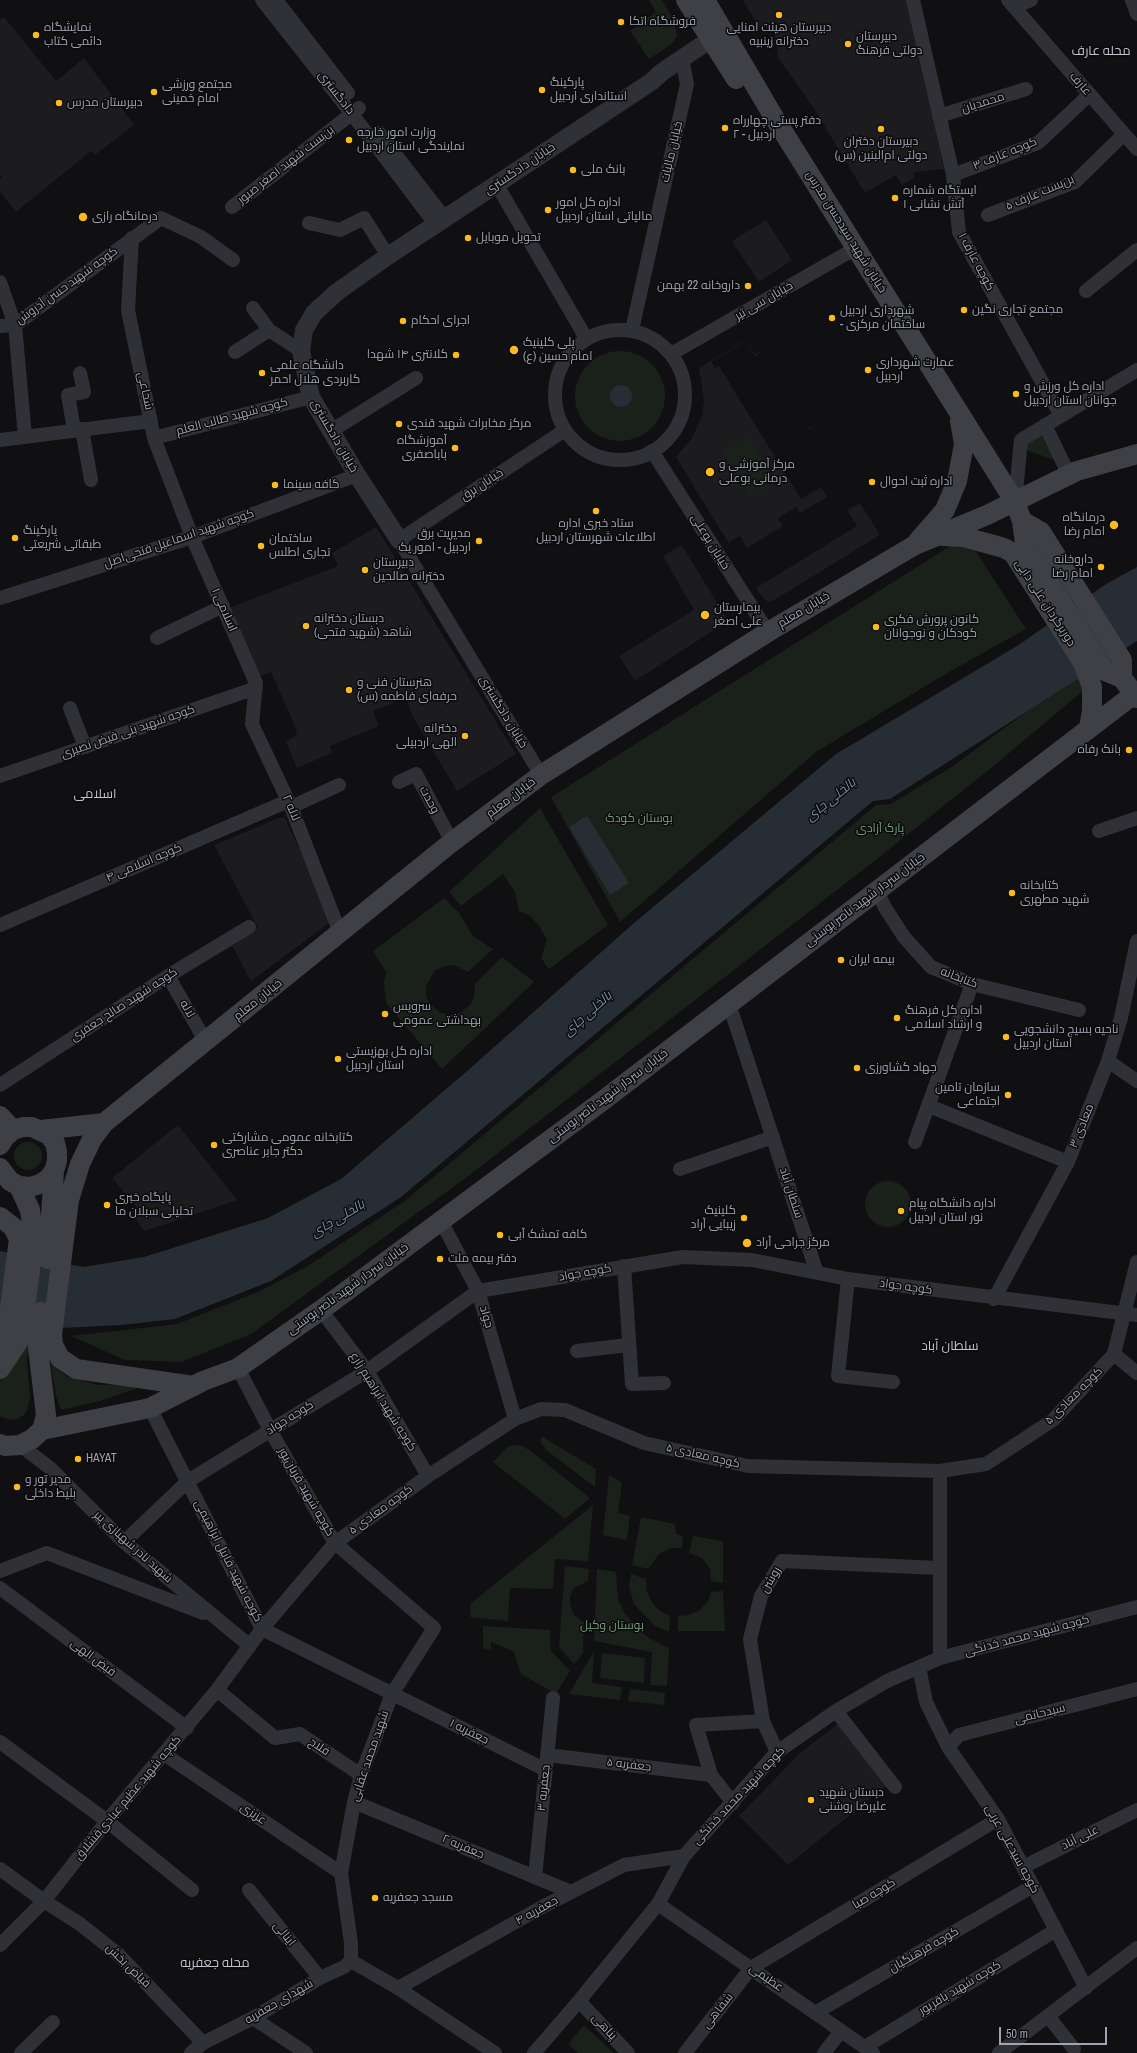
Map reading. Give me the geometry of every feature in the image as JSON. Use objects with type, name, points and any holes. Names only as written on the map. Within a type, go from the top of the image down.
[{"type":"main road","name":"خیابان شهید سیدحسن مدرس","points":[[686,0],[717,35],[766,104],[1015,502],[1022,521],[1025,544],[1039,580]]},
{"type":"main road","name":"خیابان شهید سیدحسن مدرس","points":[[705,0],[726,63],[748,99],[766,104]]},
{"type":"main road","points":[[915,545],[945,510],[957,481],[964,444],[959,413]]},
{"type":"main road","name":"خیابان معلم","points":[[41,1243],[69,1200],[80,1164],[92,1140],[104,1123],[452,842],[541,775],[768,632],[915,545],[1015,502],[1069,475],[1137,454]]},
{"type":"main road","points":[[1022,521],[1041,532],[1121,658],[1122,678]]},
{"type":"main road","name":"دوربرگردان علی دایی","points":[[938,535],[964,537],[1004,548],[1013,553],[1039,580],[1083,663],[1092,687],[1092,711],[1089,728]]},
{"type":"main road","points":[[1039,580],[1105,671],[1122,678],[1136,695]]},
{"type":"main road","name":"خیابان سردار شهید ناصر پوستی","points":[[42,1430],[150,1408],[194,1386],[238,1368],[321,1310],[441,1221],[729,1004],[1089,728],[1136,695]]},
{"type":"main road","points":[[0,1116],[7,1137],[27,1127],[41,1130],[104,1123]]},
{"type":"main road","points":[[0,1369],[24,1334],[57,1161],[58,1152],[54,1143],[49,1135],[41,1130]]},
{"type":"main road","points":[[0,1168],[10,1181],[20,1186],[30,1187],[40,1184],[48,1179],[54,1171]]},
{"type":"main road","points":[[20,1186],[41,1243],[24,1334]]},
{"type":"main road","points":[[0,1217],[13,1227],[41,1243]]},
{"type":"main road","points":[[24,1334],[53,1345],[60,1358],[76,1369],[194,1386]]},
{"type":"main road","points":[[6,1446],[32,1439],[42,1430],[46,1415],[38,1348],[24,1334]]},
{"type":"street","name":"دادگستری","points":[[262,0],[356,111]]},
{"type":"street","points":[[276,0],[356,111],[441,222]]},
{"type":"street","name":"کوچه عارف ۱","points":[[913,0],[953,175],[959,232],[1061,416]]},
{"type":"street","points":[[1011,4],[1031,0]]},
{"type":"street","points":[[1132,0],[1137,14]]},
{"type":"street","name":"عارف","points":[[1011,4],[1137,149]]},
{"type":"street","name":"خیابان دادگستری","points":[[541,775],[311,397],[301,351],[304,330],[314,313],[337,292],[388,256],[651,82],[662,72],[717,35]]},
{"type":"street","name":"خیابان دادگستری","points":[[651,82],[666,80],[684,68],[707,56],[726,63]]},
{"type":"street","name":"خیابان مالیات","points":[[632,330],[688,84],[684,68]]},
{"type":"street","name":"محمدیان","points":[[939,116],[1026,89]]},
{"type":"street","name":"کوچه عارف ۳","points":[[953,175],[1038,143],[1090,94]]},
{"type":"street","name":"بن‌بست شهید اصغر صبور","points":[[232,207],[356,111]]},
{"type":"street","name":"بن‌بست عارف ۵","points":[[988,215],[1075,182],[1124,134]]},
{"type":"street","points":[[497,185],[586,338]]},
{"type":"street","name":"کوچه شهید حسن آذروش","points":[[0,326],[15,325],[161,218],[201,237],[233,260]]},
{"type":"street","points":[[309,222],[340,230],[364,218],[388,256]]},
{"type":"street","name":"شجاعی","points":[[132,238],[128,310],[154,438],[192,537]]},
{"type":"street","name":"خیابان سی تیر","points":[[671,354],[856,248]]},
{"type":"street","points":[[1086,291],[1137,250]]},
{"type":"street","points":[[0,282],[15,325],[25,437]]},
{"type":"street","points":[[253,308],[269,330],[301,351]]},
{"type":"street","points":[[235,352],[269,330]]},
{"type":"street","points":[[608,330],[632,330],[653,338],[671,354],[682,373],[686,396],[682,418],[670,437],[652,452],[634,458],[615,460],[596,455],[578,445],[565,430],[557,411],[555,390],[559,370],[570,352],[586,338],[608,330]]},
{"type":"street","points":[[1015,502],[1021,440],[1137,370]]},
{"type":"street","points":[[80,373],[84,392],[68,395],[91,480]]},
{"type":"street","points":[[331,431],[416,378]]},
{"type":"street","name":"کوچه شهید طالب العلم","points":[[154,438],[311,397]]},
{"type":"street","points":[[0,440],[151,420]]},
{"type":"street","points":[[1044,425],[1069,475]]},
{"type":"street","name":"خیابان برق","points":[[399,540],[565,430]]},
{"type":"street","name":"خیابان بوعلی","points":[[652,452],[768,632]]},
{"type":"street","name":"کوچه شهید اسماعیل فتحی‌اصل","points":[[0,598],[192,537],[357,474]]},
{"type":"street","name":"اسلامی ۱","points":[[192,537],[256,685]]},
{"type":"street","points":[[157,638],[223,606]]},
{"type":"street","name":"کوچه شهید بنی فیض نصیری","points":[[0,776],[256,685]]},
{"type":"street","name":"لاله ۲","points":[[256,685],[252,724],[289,804],[340,933]]},
{"type":"street","points":[[70,708],[85,747]]},
{"type":"street","name":"وحدت","points":[[399,782],[416,774],[452,842]]},
{"type":"street","name":"کوچه اسلامی ۴","points":[[0,925],[289,804],[339,786]]},
{"type":"street","points":[[1099,831],[1137,818]]},
{"type":"street","name":"کتابخانه","points":[[877,890],[884,906],[904,937],[931,967],[972,984],[1079,1010]]},
{"type":"street","name":"کوچه شهید صالح جعفری","points":[[0,1086],[168,976],[249,927]]},
{"type":"street","name":"معادی ۳","points":[[994,1299],[1068,1162],[1108,1061],[1121,1018],[1137,941]]},
{"type":"street","name":"لاله","points":[[168,976],[206,1042]]},
{"type":"street","points":[[915,1142],[972,984]]},
{"type":"street","name":"سلطان آباد","points":[[729,1004],[817,1273]]},
{"type":"street","points":[[1108,1061],[1137,1081]]},
{"type":"street","points":[[929,1106],[1068,1162]]},
{"type":"street","points":[[680,1169],[773,1137]]},
{"type":"street","name":"جواد","points":[[441,1221],[478,1291],[515,1419]]},
{"type":"street","name":"کوچه جواد","points":[[124,1542],[188,1481],[367,1370],[478,1291],[683,1257],[752,1260],[848,1279],[994,1299],[1131,1314]]},
{"type":"street","name":"کوچه معادی ۵","points":[[250,1646],[262,1629],[335,1543],[428,1476],[515,1419],[542,1409],[565,1410],[644,1443],[748,1466],[940,1471],[986,1464],[1053,1420],[1114,1354],[1131,1314],[1137,1262]]},
{"type":"street","points":[[624,1266],[628,1345],[632,1384],[664,1383]]},
{"type":"street","points":[[848,1279],[838,1376],[893,1382]]},
{"type":"street","name":"کوچه شهید ابراهیم زارع","points":[[321,1310],[367,1370],[428,1476]]},
{"type":"street","points":[[577,1351],[628,1345]]},
{"type":"street","points":[[1114,1354],[1137,1373]]},
{"type":"street","name":"کوچه شهید قربان‌پور","points":[[238,1368],[270,1430],[335,1543],[434,1628]]},
{"type":"street","name":"کوچه شهید قابیل ابراهیمی","points":[[150,1408],[262,1629],[392,1694]]},
{"type":"street","name":"شهید نادر شهبازی پیر","points":[[6,1446],[50,1468],[124,1542],[250,1646]]},
{"type":"street","points":[[940,1471],[940,1658]]},
{"type":"street","points":[[0,1571],[47,1553],[215,1618]]},
{"type":"street","name":"روشن","points":[[778,1752],[763,1721],[750,1639],[761,1596],[782,1561],[939,1568]]},
{"type":"street","name":"فیض الهی","points":[[0,1588],[186,1728]]},
{"type":"street","name":"کوچه شهید محمد خدنگی","points":[[534,2053],[580,2001],[658,1904],[684,1856],[778,1752],[836,1711],[887,1681],[940,1658],[1137,1607]]},
{"type":"street","name":"شهید محمد عقابی","points":[[351,1961],[351,1943],[341,1873],[354,1802],[361,1775],[392,1694],[434,1628]]},
{"type":"street","name":"کوچه شهید عظیم عبادی‌قشلاق","points":[[0,1945],[44,1901],[107,1821],[217,1690],[250,1646]]},
{"type":"street","name":"کوچه سیدعلی عربی","points":[[919,1667],[926,1702],[948,1747],[998,1819],[1086,1988]]},
{"type":"street","name":"سیدحاتمی","points":[[948,1747],[959,1735],[1137,1689]]},
{"type":"street","name":"فلاح","points":[[217,1690],[275,1738],[300,1734],[361,1775]]},
{"type":"street","name":"جعفریه ۱","points":[[392,1694],[546,1770]]},
{"type":"street","name":"جعفریه ۳","points":[[535,1877],[553,1698]]},
{"type":"street","points":[[836,1711],[895,1787]]},
{"type":"street","points":[[733,1803],[710,1775],[696,1725],[763,1721]]},
{"type":"street","points":[[0,1742],[107,1821],[192,1890]]},
{"type":"street","name":"عزیزی","points":[[164,1754],[341,1873]]},
{"type":"street","name":"جعفریه ۵","points":[[547,1755],[710,1775]]},
{"type":"street","name":"جعفریه ۲","points":[[354,1802],[571,1892]]},
{"type":"street","name":"علی آباد","points":[[1023,1867],[1137,1810]]},
{"type":"street","name":"کوچه صبا","points":[[751,1968],[998,1819]]},
{"type":"street","name":"جعفریه ۴","points":[[398,1988],[624,1864],[684,1856]]},
{"type":"street","name":"فیاض بخش","points":[[0,1869],[44,1901],[80,1924],[119,1955],[203,2043]]},
{"type":"street","name":"کوچه فرهنگیان","points":[[815,2013],[1033,1886]]},
{"type":"street","name":"اینالی","points":[[249,1890],[320,1978]]},
{"type":"street","name":"عظیمی","points":[[658,1904],[869,2050]]},
{"type":"street","name":"کوچه شهید باقرپور","points":[[869,2050],[1056,1930]]},
{"type":"street","points":[[1000,2053],[1137,1948]]},
{"type":"street","points":[[351,1961],[398,1988],[495,2053]]},
{"type":"street","name":"شهدای جعفریه","points":[[192,2053],[203,2043],[253,2018],[320,1978],[344,1967],[351,1961]]},
{"type":"street","name":"شفاهی","points":[[686,2053],[751,1968]]},
{"type":"street","name":"پناهی","points":[[580,2001],[628,2053]]},
{"type":"street","points":[[1048,2016],[1074,2049]]},
{"type":"street","points":[[253,2018],[306,2053]]},
{"type":"street","points":[[21,2053],[53,2022]]},
{"type":"street","points":[[824,2053],[841,2031]]},
{"type":"shaded area","points":[[743,0],[909,0],[944,169],[914,172],[914,178],[902,185],[896,175],[865,193],[813,107],[779,59],[773,24],[760,29]]},
{"type":"shaded area","name":"دبیرستان مدرس","points":[[4,17],[56,81],[84,58],[134,125],[95,155],[91,151],[16,212],[0,192],[0,179],[2,177],[0,175],[0,20]]},
{"type":"shaded area","points":[[766,220],[792,260],[759,282],[732,241]]},
{"type":"shaded area","points":[[746,340],[755,354],[761,351],[807,429],[812,426],[880,535],[771,602],[765,600],[756,588],[857,526],[847,510],[860,503],[812,427],[807,430],[761,352],[755,356],[746,341],[711,362],[715,368],[719,366],[801,499],[821,487],[827,497],[800,513],[796,507],[778,518],[783,526],[747,548],[740,536],[728,543],[676,457],[692,438],[702,416],[704,401],[699,368]]},
{"type":"shaded area","points":[[376,527],[516,754],[457,791],[413,717],[406,698],[373,711],[379,726],[330,746],[332,753],[297,768],[286,741],[294,737],[297,731],[271,672],[256,678],[229,608],[338,566],[332,553]]},
{"type":"shaded area","name":"بیمارستان علی اصغر","points":[[682,545],[728,621],[635,681],[619,656],[694,610],[663,556]]},
{"type":"shaded area","points":[[279,818],[285,818],[332,921],[251,981],[232,946],[258,928],[214,845]]},
{"type":"shaded area","points":[[178,1125],[237,1200],[144,1231],[132,1213],[138,1209],[112,1178]]},
{"type":"shaded area","name":"دبستان شهید علیرضا روشنی","points":[[839,1723],[887,1785],[788,1865],[739,1816],[800,1753]]},
{"type":"green space","points":[[649,0],[662,0],[673,18],[677,36],[673,43],[649,59],[630,31],[656,12]]},
{"type":"green space","points":[[620,351],[637,355],[652,364],[661,379],[665,396],[661,413],[652,428],[637,437],[620,441],[603,437],[588,428],[579,413],[575,396],[579,379],[588,364],[603,355]]},
{"type":"green space","points":[[1043,431],[1057,461],[1026,450],[1022,444]]},
{"type":"green space","points":[[748,436],[776,483],[750,498],[722,451]]},
{"type":"green space","name":"بوستان کودک","points":[[969,541],[1026,629],[949,672],[816,752],[620,922],[551,797],[955,543]]},
{"type":"green space","name":"پارک آزادی","points":[[1083,670],[1091,684],[996,764],[868,866],[467,1177],[251,1334],[181,1362],[125,1360],[71,1336],[177,1324],[260,1291],[311,1264],[406,1200],[876,805],[891,804],[953,766]]},
{"type":"green space","points":[[540,808],[608,925],[549,969],[541,958],[547,939],[539,926],[530,916],[519,911],[515,892],[503,874],[461,906],[449,892]]},
{"type":"green space","points":[[444,898],[459,913],[473,936],[493,949],[468,972],[454,965],[442,967],[434,971],[426,987],[426,997],[432,1006],[441,1013],[450,1015],[460,1013],[471,1004],[474,996],[475,984],[502,957],[534,982],[442,1069],[386,1003],[384,983],[386,972],[373,951]]},
{"type":"green space","points":[[28,1142],[38,1146],[42,1156],[38,1166],[28,1170],[18,1166],[14,1156],[18,1146]]},
{"type":"green space","points":[[883,1181],[893,1181],[901,1185],[907,1191],[911,1199],[911,1209],[907,1217],[901,1223],[893,1227],[883,1227],[875,1223],[869,1217],[865,1209],[865,1199],[869,1191],[875,1185]]},
{"type":"green space","points":[[30,1336],[27,1362],[30,1397],[28,1407],[25,1414],[18,1419],[9,1420],[0,1416],[0,1381],[14,1363]]},
{"type":"green space","points":[[50,1358],[59,1370],[68,1377],[99,1385],[136,1384],[138,1388],[100,1401],[61,1410],[56,1396]]},
{"type":"green space","points":[[541,1436],[596,1469],[595,1487],[546,1450],[541,1443]]},
{"type":"green space","points":[[520,1445],[531,1451],[590,1498],[565,1519],[493,1462],[508,1446]]},
{"type":"green space","points":[[609,1475],[622,1483],[618,1513],[630,1516],[627,1540],[603,1535]]},
{"type":"green space","points":[[593,1505],[588,1561],[555,1559],[553,1589],[510,1588],[508,1621],[470,1617],[471,1603]]},
{"type":"green space","points":[[641,1517],[675,1524],[676,1534],[683,1536],[682,1548],[672,1548],[659,1554],[648,1569],[632,1565]]},
{"type":"green space","points":[[693,1536],[723,1541],[723,1583],[711,1581],[710,1569],[702,1558],[689,1553]]},
{"type":"green space","points":[[565,1566],[589,1569],[588,1581],[574,1588],[570,1596],[570,1604],[574,1615],[584,1622],[583,1653],[574,1664],[559,1647]]},
{"type":"green space","name":"بوستان وکیل","points":[[597,1569],[616,1572],[618,1599],[624,1612],[635,1626],[649,1638],[669,1648],[667,1686],[650,1685],[652,1652],[594,1641]]},
{"type":"green space","points":[[631,1574],[646,1579],[647,1592],[653,1604],[660,1611],[670,1616],[669,1632],[655,1626],[634,1604],[629,1586]]},
{"type":"green space","points":[[723,1591],[725,1631],[678,1631],[678,1616],[689,1615],[700,1610],[708,1601],[711,1592]]},
{"type":"green space","points":[[483,1626],[550,1630],[551,1651],[570,1671],[556,1694],[521,1674],[514,1652],[491,1642],[491,1650],[483,1648]]},
{"type":"green space","points":[[594,1651],[592,1683],[622,1687],[620,1700],[569,1694]]},
{"type":"green space","points":[[602,1653],[645,1658],[644,1683],[600,1678]]},
{"type":"green space","points":[[630,1689],[665,1693],[664,1705],[628,1701]]},
{"type":"green space","points":[[584,2025],[614,2053],[578,2053],[568,2044]]},
{"type":"water","points":[[617,385],[625,385],[632,392],[632,400],[625,407],[617,407],[610,400],[610,392]]},
{"type":"water","name":"بالخلی چای","points":[[1137,567],[1137,641],[890,799],[873,801],[401,1197],[271,1281],[175,1319],[122,1325],[0,1331],[0,1251],[83,1267],[144,1257],[268,1218],[341,1179],[466,1072],[634,923],[836,754],[1017,646],[1106,584]]},
{"type":"water","points":[[587,816],[629,883],[610,895],[569,827]]},
{"type":"place","name":"دبیرستان هیئت امنایی دخترانه زینبیه","points":[[779,15]]},
{"type":"place","name":"فروشگاه اتکا","points":[[621,22]]},
{"type":"place","name":"نمایشگاه دائمی کتاب","points":[[36,35]]},
{"type":"place","name":"دبیرستان دولتی فرهنگ","points":[[848,44]]},
{"type":"place","name":"پارکینگ استانداری اردبیل","points":[[542,90]]},
{"type":"place","name":"مجتمع ورزشی امام خمینی","points":[[154,92]]},
{"type":"place","name":"دبیرستان مدرس","points":[[59,103]]},
{"type":"place","name":"دفتر پستی چهارراه اردبیل - ۲","points":[[725,128]]},
{"type":"place","name":"دبیرستان دختران دولتی ام‌البنین (س)","points":[[881,129]]},
{"type":"place","name":"وزارت امور خارجه نمایندگی استان اردبیل","points":[[349,140]]},
{"type":"place","name":"بانک ملی","points":[[573,170]]},
{"type":"place","name":"ایستگاه شماره ۱ آتش نشانی","points":[[895,198]]},
{"type":"place","name":"اداره کل امور مالیاتی استان اردبیل","points":[[548,210]]},
{"type":"place","name":"درمانگاه رازی","points":[[83,217]]},
{"type":"place","name":"تحویل موبایل","points":[[468,238]]},
{"type":"place","name":"داروخانه 22 بهمن","points":[[748,286]]},
{"type":"place","name":"مجتمع تجاری نگین","points":[[964,310]]},
{"type":"place","name":"شهرداری اردبیل - ساختمان مرکزی","points":[[832,318]]},
{"type":"place","name":"اجرای احکام","points":[[403,321]]},
{"type":"place","name":"پلی کلینیک امام حسین (ع)","points":[[514,350]]},
{"type":"place","name":"کلانتری ۱۴ شهدا","points":[[456,355]]},
{"type":"place","name":"عمارت شهرداری اردبیل","points":[[868,370]]},
{"type":"place","name":"دانشگاه علمی کاربردی هلال احمر","points":[[262,373]]},
{"type":"place","name":"اداره کل ورزش و جوانان استان اردبیل","points":[[1016,394]]},
{"type":"place","name":"مرکز مخابرات شهید قندی","points":[[399,424]]},
{"type":"place","name":"آموزشگاه باباصفری","points":[[455,448]]},
{"type":"place","name":"مرکز آموزشی و درمانی بوعلی","points":[[710,472]]},
{"type":"place","name":"اداره ثبت احوال","points":[[872,482]]},
{"type":"place","name":"کافه سینما","points":[[275,485]]},
{"type":"place","name":"ستاد خبری اداره اطلاعات شهرستان اردبیل","points":[[596,511]]},
{"type":"place","name":"درمانگاه امام رضا","points":[[1114,525]]},
{"type":"place","name":"پارکینگ طبقاتی شریعتی","points":[[15,538]]},
{"type":"place","name":"مدیریت برق اردبیل - امور یک","points":[[479,541]]},
{"type":"place","name":"ساختمان تجاری اطلس","points":[[261,546]]},
{"type":"place","name":"داروخانه امام رضا","points":[[1101,567]]},
{"type":"place","name":"دبیرستان دخترانه صالحین","points":[[365,570]]},
{"type":"place","name":"بیمارستان علی اصغر","points":[[705,615]]},
{"type":"place","name":"دبستان دخترانه شاهد (شهید فتحی)","points":[[306,626]]},
{"type":"place","name":"کانون پرورش فکری کودکان و نوجوانان","points":[[876,627]]},
{"type":"place","name":"هنرستان فنی و حرفه‌ای فاطمه (س)","points":[[349,690]]},
{"type":"place","name":"دخترانه الهی اردبیلی","points":[[465,736]]},
{"type":"place","name":"بانک رفاه","points":[[1129,750]]},
{"type":"place","name":"کتابخانه شهید مطهری","points":[[1012,893]]},
{"type":"place","name":"بیمه ایران","points":[[841,960]]},
{"type":"place","name":"سرویس بهداشتی عمومی","points":[[385,1014]]},
{"type":"place","name":"اداره کل فرهنگ و ارشاد اسلامی","points":[[897,1018]]},
{"type":"place","name":"ناحیه بسیج دانشجویی استان اردبیل","points":[[1006,1037]]},
{"type":"place","name":"اداره کل بهزیستی استان اردبیل","points":[[338,1059]]},
{"type":"place","name":"جهاد کشاورزی","points":[[857,1068]]},
{"type":"place","name":"سازمان تامین اجتماعی","points":[[1008,1095]]},
{"type":"place","name":"کتابخانه عمومی مشارکتی دکتر جابر عناصری","points":[[214,1145]]},
{"type":"place","name":"پایگاه خبری تحلیلی سبلان ما","points":[[107,1205]]},
{"type":"place","name":"اداره دانشگاه پیام نور استان اردبیل","points":[[901,1211]]},
{"type":"place","name":"کلینیک زیبایی آراد","points":[[744,1218]]},
{"type":"place","name":"کافه تمشک آبی","points":[[500,1235]]},
{"type":"place","name":"مرکز جراحی آراد","points":[[747,1243]]},
{"type":"place","name":"دفتر بیمه ملت","points":[[440,1259]]},
{"type":"place","name":"HAYAT","points":[[78,1459]]},
{"type":"place","name":"مدیر تور و بلیط داخلى","points":[[17,1487]]},
{"type":"place","name":"دبستان شهید علیرضا روشنی","points":[[811,1800]]},
{"type":"place","name":"مسجد جعفریه","points":[[375,1898]]},
{"type":"district","name":"محله عارف","points":[[1101,52]]},
{"type":"district","name":"اسلامی","points":[[95,795]]},
{"type":"district","name":"سلطان آباد","points":[[950,1347]]},
{"type":"district","name":"محله جعفریه","points":[[215,1964]]}]
